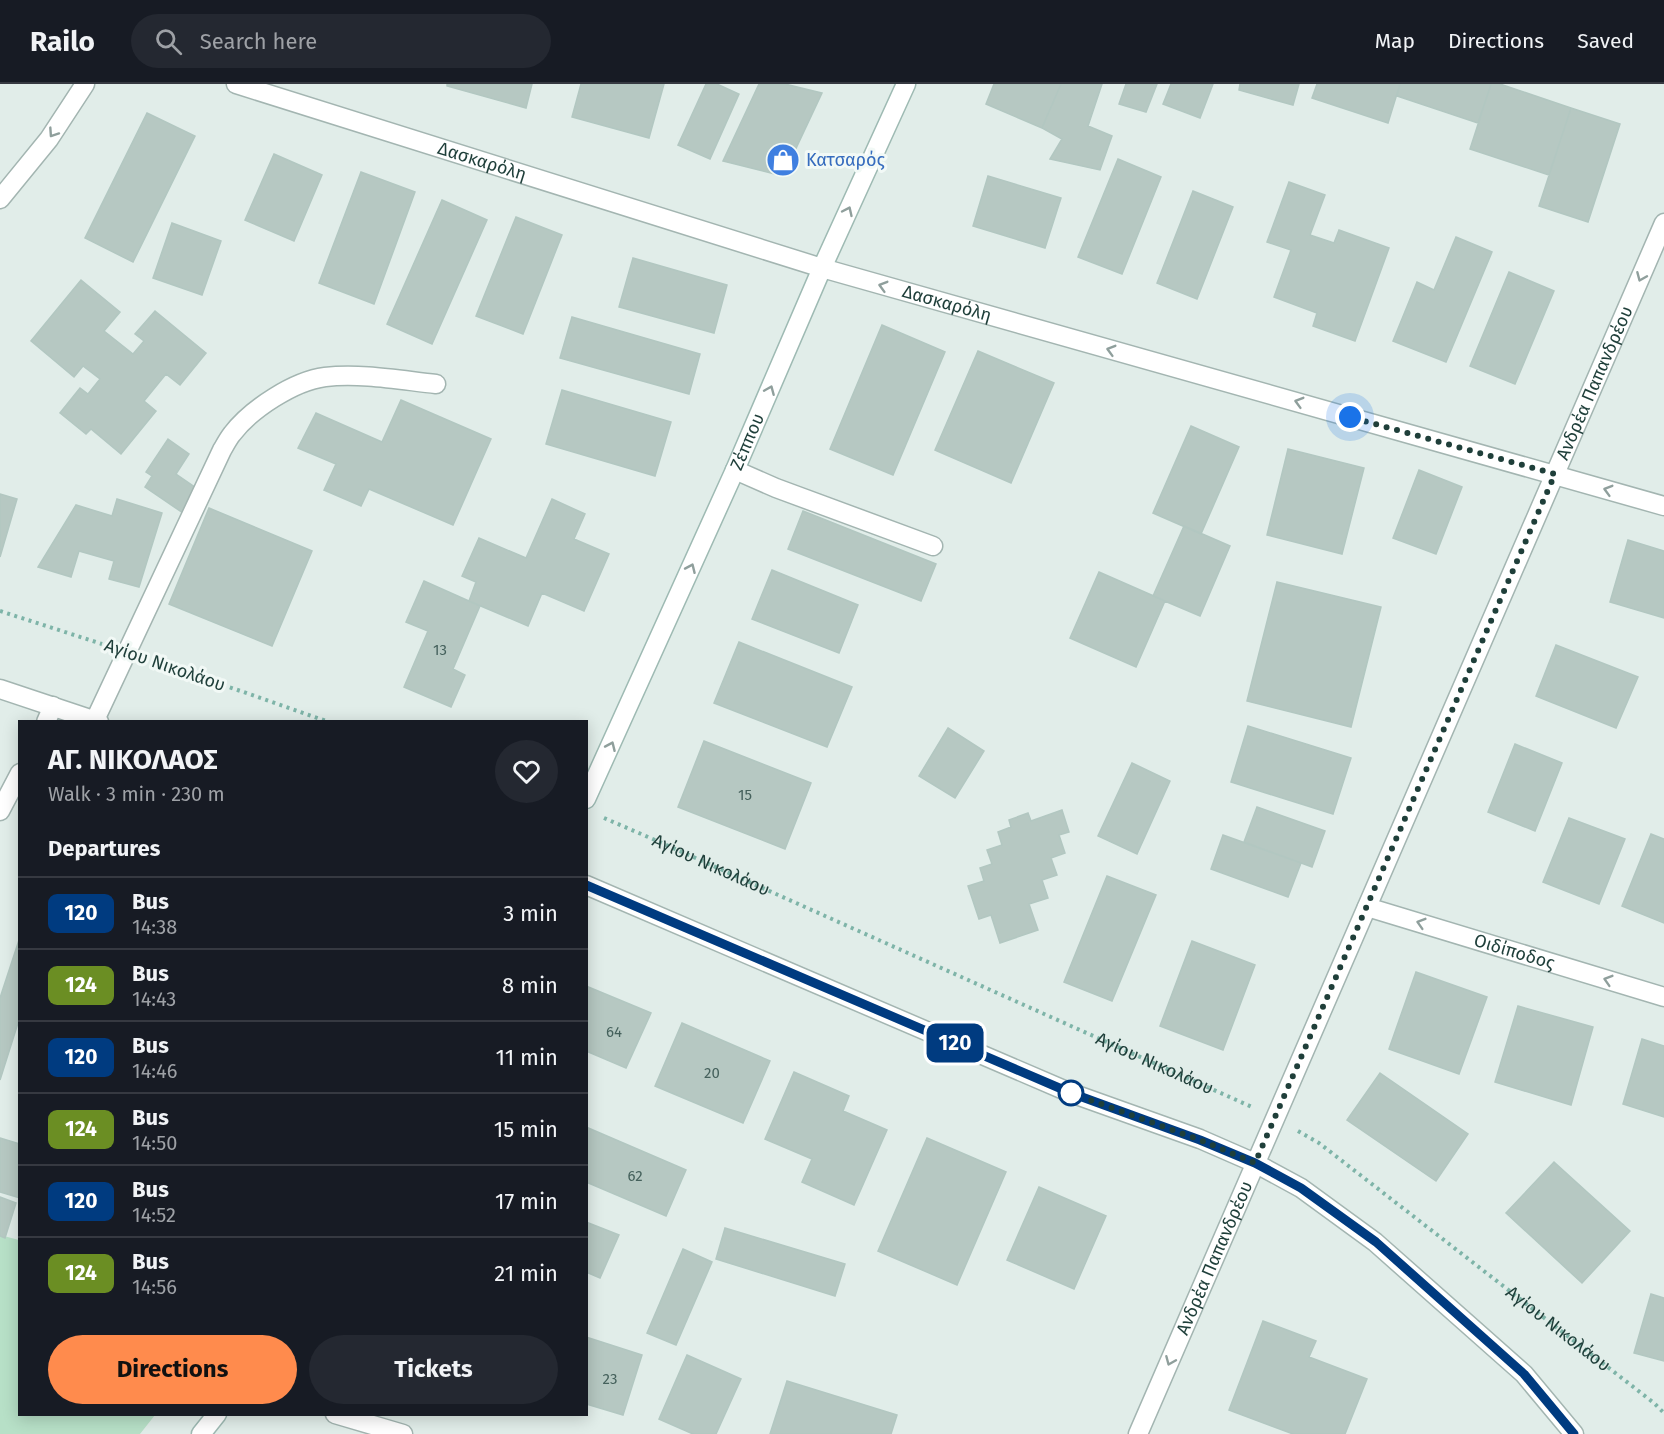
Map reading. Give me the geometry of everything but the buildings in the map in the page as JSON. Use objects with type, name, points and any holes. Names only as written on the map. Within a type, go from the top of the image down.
[{"type":"street","points":[[0,199],[49,139],[85,84]]},
{"type":"street","name":"Δασκαρόλη","points":[[236,84],[822,268],[1664,506]]},
{"type":"street","name":"Ζέππου","points":[[591,807],[822,268],[906,84]]},
{"type":"street","name":"Ανδρέα Παπανδρέου","points":[[1138,1434],[1664,223]]},
{"type":"street","points":[[97,720],[127,652],[231,434],[272,398],[322,377],[355,375],[436,384]]},
{"type":"street","points":[[735,470],[776,488],[933,546]]},
{"type":"street","points":[[0,689],[50,714],[90,720]]},
{"type":"street","points":[[0,811],[18,777]]},
{"type":"street","points":[[588,886],[1071,1093],[1200,1140],[1255,1163],[1301,1188],[1376,1242],[1524,1374],[1574,1434]]},
{"type":"street","name":"Οιδίποδος","points":[[1367,907],[1664,997]]},
{"type":"street","points":[[201,1434],[215,1416]]},
{"type":"street","points":[[342,1416],[403,1434]]},
{"type":"path","name":"Αγίου Νικολάου","points":[[0,610],[323,720]]},
{"type":"path","name":"Αγίου Νικολάου","points":[[591,807],[695,857],[1275,1118],[1319,1143],[1638,1390],[1664,1413]]},
{"type":"green space","points":[[0,1235],[18,1240],[18,1416],[154,1416],[140,1434],[0,1434]]},
{"type":"bus line","name":"120","points":[[588,886],[1071,1093],[1200,1140],[1255,1163],[1301,1188],[1376,1242],[1524,1374],[1574,1434]]},
{"type":"place","name":"Κατσαρός","points":[[783,160]]},
{"type":"route","points":[[1071,1093],[1200,1140],[1255,1163],[1555,474],[1350,417]]}]
